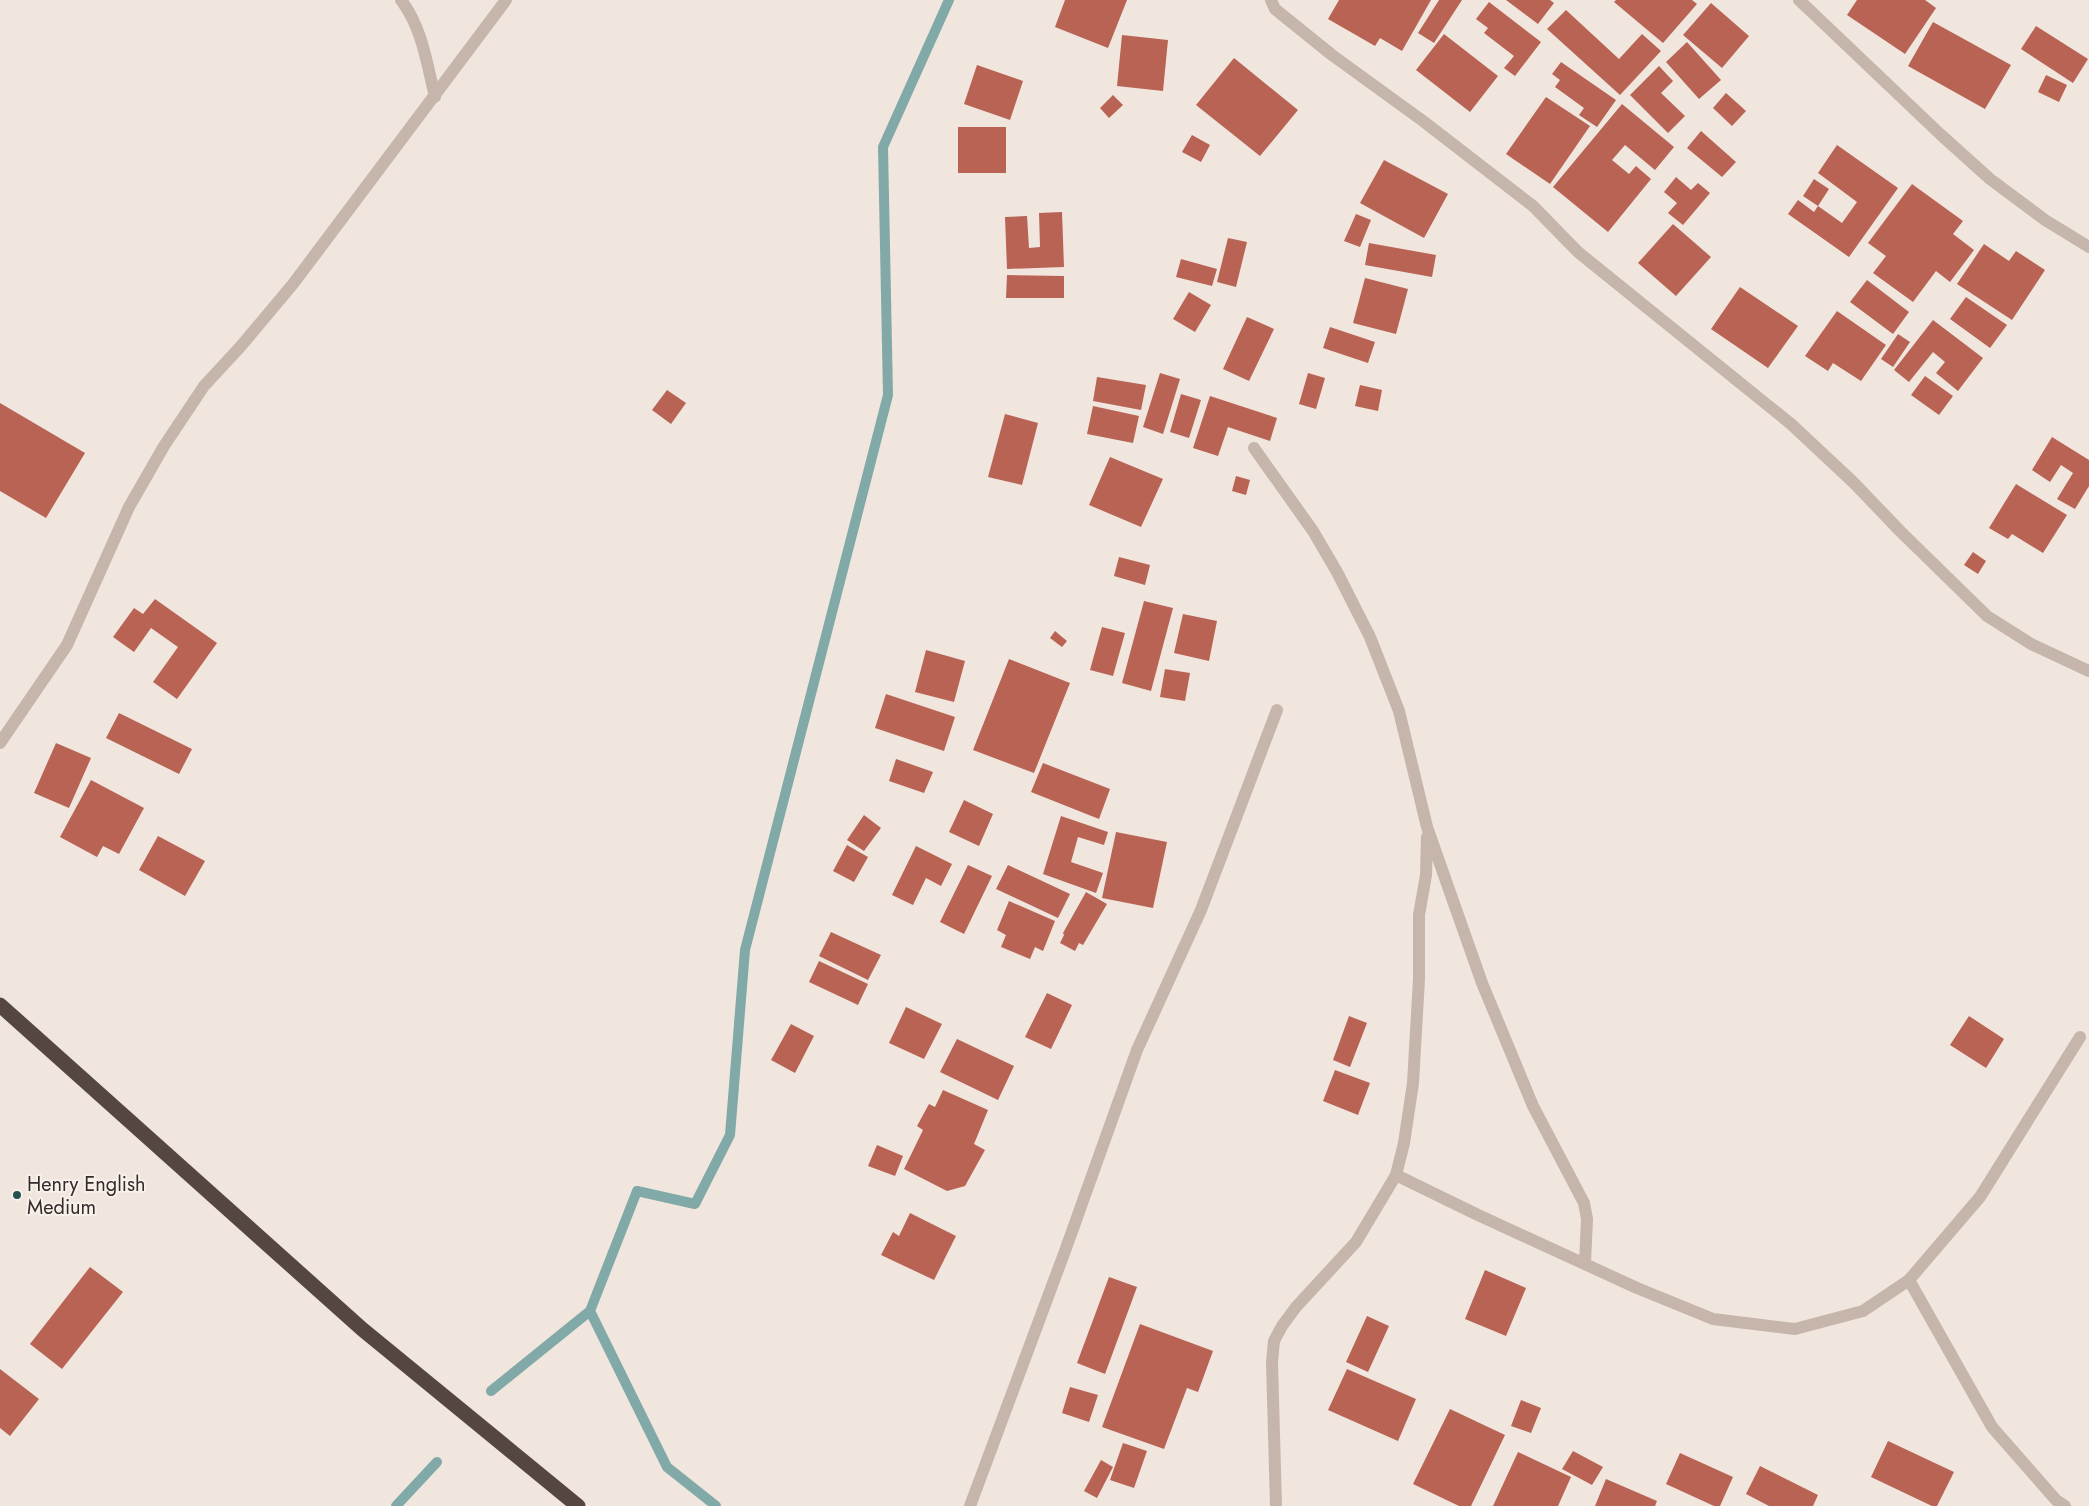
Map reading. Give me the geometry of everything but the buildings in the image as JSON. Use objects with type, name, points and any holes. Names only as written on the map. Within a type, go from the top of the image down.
[{"type":"highway","points":[[0,1005],[362,1329],[578,1506]]},
{"type":"street","points":[[401,0],[411,13],[420,38],[435,96]]},
{"type":"street","points":[[0,742],[67,644],[129,507],[164,446],[204,386],[241,346],[293,284],[506,0]]},
{"type":"street","points":[[1272,0],[1275,9],[1332,55],[1423,121],[1533,206],[1578,252],[1791,424],[1853,482],[1987,616],[2030,644],[2089,671]]},
{"type":"street","points":[[1799,0],[1990,179],[2044,220],[2089,247]]},
{"type":"street","points":[[1254,448],[1313,531],[1337,572],[1370,637],[1399,711],[1427,827],[1482,983],[1530,1097],[1584,1203],[1587,1219],[1585,1263]]},
{"type":"street","points":[[970,1506],[1069,1242],[1137,1050],[1200,910],[1277,710]]},
{"type":"street","points":[[1276,1506],[1272,1362],[1274,1341],[1296,1307],[1356,1242],[1396,1174],[1404,1143],[1413,1083],[1419,979],[1419,915],[1426,875],[1427,827]]},
{"type":"street","points":[[1396,1174],[1478,1215],[1637,1288],[1714,1319],[1795,1328],[1863,1311],[1910,1280],[1980,1197],[2080,1037]]},
{"type":"street","points":[[1910,1280],[1992,1427],[2056,1500],[2065,1506]]},
{"type":"waterway","points":[[491,1391],[590,1311],[637,1191],[695,1204],[730,1135],[745,950],[888,395],[883,147],[949,0]]},
{"type":"waterway","points":[[590,1311],[667,1467],[716,1506]]},
{"type":"waterway","points":[[396,1506],[437,1462]]},
{"type":"place","name":"Henry English Medium","points":[[17,1195]]}]
